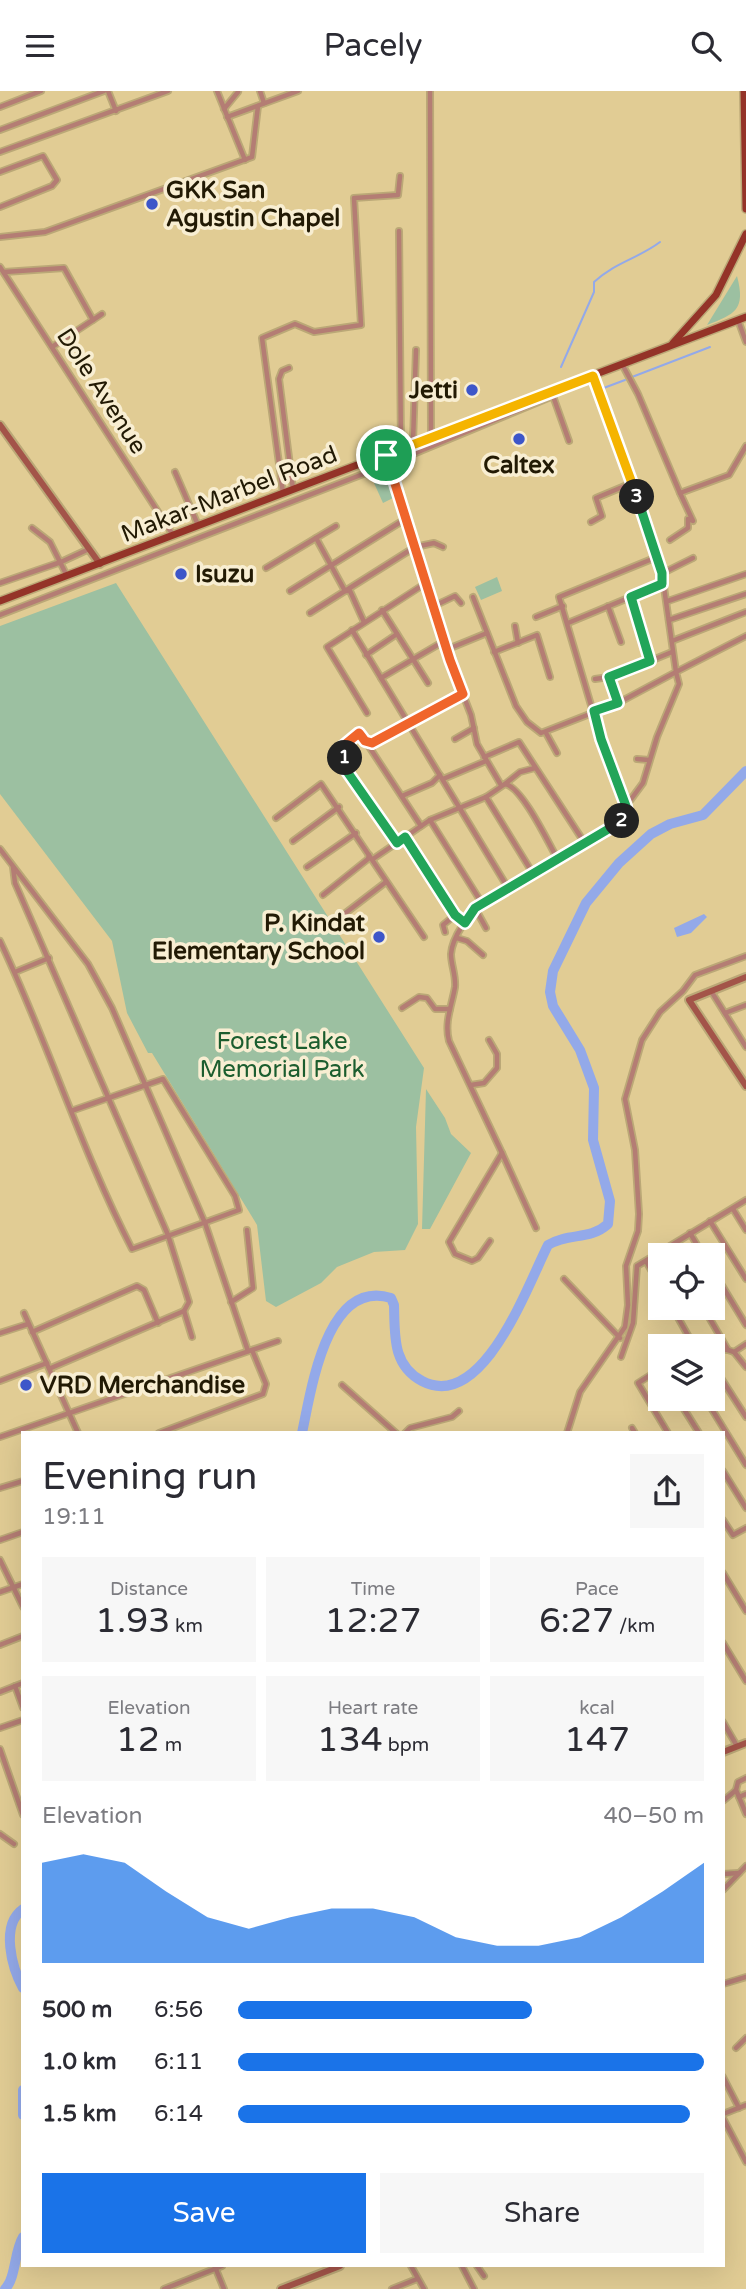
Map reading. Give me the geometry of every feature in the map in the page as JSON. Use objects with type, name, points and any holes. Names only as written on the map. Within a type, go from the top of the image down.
[{"type":"main road","points":[[744,91],[746,209]]},
{"type":"main road","points":[[669,346],[695,322],[716,295],[746,234]]},
{"type":"main road","name":"Makar-Marbel Road","points":[[0,601],[552,394],[622,364],[742,319]]},
{"type":"street","points":[[0,107],[41,91]]},
{"type":"street","points":[[0,130],[106,91],[116,111]]},
{"type":"street","points":[[0,152],[168,91]]},
{"type":"street","points":[[217,91],[245,160]]},
{"type":"street","points":[[0,237],[45,232],[245,160],[253,155],[261,104],[260,91]]},
{"type":"street","points":[[227,117],[298,91]]},
{"type":"street","points":[[430,91],[432,438]]},
{"type":"street","points":[[224,109],[238,92]]},
{"type":"street","points":[[0,172],[43,156],[49,162],[57,180],[52,186],[0,207]]},
{"type":"street","points":[[283,493],[262,338],[295,324],[314,332],[360,325],[354,197],[398,195],[400,176]]},
{"type":"street","points":[[399,231],[401,450]]},
{"type":"street","name":"Dole Avenue","points":[[0,267],[174,535]]},
{"type":"street","points":[[4,272],[64,268],[93,320]]},
{"type":"street","points":[[52,347],[102,314]]},
{"type":"street","points":[[742,319],[746,342]]},
{"type":"street","points":[[411,446],[416,425],[413,406],[416,350]]},
{"type":"street","points":[[622,364],[638,394],[693,521],[688,519],[688,528],[670,540]]},
{"type":"street","points":[[289,367],[282,371],[279,379],[293,489]]},
{"type":"street","points":[[593,376],[662,573],[662,584],[668,601],[672,652],[680,684],[649,760],[641,789],[626,806]]},
{"type":"street","points":[[0,615],[389,464],[552,394],[569,441]]},
{"type":"street","points":[[0,425],[100,564]]},
{"type":"street","points":[[680,493],[729,475],[746,446]]},
{"type":"street","points":[[386,455],[450,660],[485,759],[503,785],[513,787],[522,799],[557,858]]},
{"type":"street","points":[[175,471],[198,526]]},
{"type":"street","points":[[591,522],[602,516],[596,498],[632,483]]},
{"type":"street","points":[[290,591],[407,518]]},
{"type":"street","points":[[266,568],[336,526]]},
{"type":"street","points":[[32,528],[44,534],[67,576]]},
{"type":"street","points":[[316,538],[345,591]]},
{"type":"street","points":[[310,613],[415,547],[434,543],[443,547]]},
{"type":"street","points":[[0,583],[61,562],[89,549]]},
{"type":"street","points":[[536,1228],[449,1041],[447,1026],[455,982],[452,951],[475,908],[628,817],[601,739],[559,597],[657,557]]},
{"type":"street","points":[[662,573],[693,558]]},
{"type":"street","points":[[668,601],[746,575]]},
{"type":"street","points":[[367,713],[327,647],[426,583]]},
{"type":"street","points":[[568,623],[662,584]]},
{"type":"street","points":[[345,591],[350,591],[364,622]]},
{"type":"street","points":[[669,620],[746,594]]},
{"type":"street","points":[[434,606],[457,596],[461,604]]},
{"type":"street","points":[[473,597],[520,712],[531,725],[546,733],[557,753]]},
{"type":"street","points":[[631,597],[650,661]]},
{"type":"street","points":[[536,617],[563,606]]},
{"type":"street","points":[[608,606],[621,642]]},
{"type":"street","points":[[382,610],[428,684]]},
{"type":"street","points":[[672,641],[746,612]]},
{"type":"street","points":[[516,626],[518,643]]},
{"type":"street","points":[[352,630],[508,888]]},
{"type":"street","points":[[448,649],[487,633]]},
{"type":"street","points":[[366,655],[397,634]]},
{"type":"street","points":[[494,652],[537,635],[550,677]]},
{"type":"street","points":[[546,733],[618,703],[746,635]]},
{"type":"street","points":[[381,678],[412,657],[446,641]]},
{"type":"street","points":[[595,679],[609,677],[672,652]]},
{"type":"street","points":[[609,677],[618,703]]},
{"type":"street","points":[[365,741],[372,743],[463,694]]},
{"type":"street","points":[[455,739],[474,728]]},
{"type":"street","points":[[397,843],[344,762],[341,749],[344,743],[359,733],[421,826]]},
{"type":"street","points":[[402,796],[519,742],[584,842]]},
{"type":"street","points":[[637,759],[649,760]]},
{"type":"street","points":[[373,859],[430,820],[486,797],[520,772],[535,768]]},
{"type":"street","points":[[276,818],[321,784],[424,937]]},
{"type":"street","points":[[486,797],[532,872]]},
{"type":"street","points":[[293,841],[339,807]]},
{"type":"street","points":[[430,820],[483,905]]},
{"type":"street","points":[[307,867],[356,834]]},
{"type":"street","points":[[405,837],[455,915],[465,923]]},
{"type":"street","points":[[0,849],[98,981],[205,1223],[231,1302],[266,1384],[263,1394],[164,1431]]},
{"type":"street","points":[[323,895],[368,859],[369,853]]},
{"type":"street","points":[[0,1381],[158,1324],[184,1311],[189,1301],[169,1235],[15,883],[13,867]]},
{"type":"street","points":[[339,918],[386,882]]},
{"type":"street","points":[[475,908],[486,927]]},
{"type":"street","points":[[445,932],[443,925],[455,915]]},
{"type":"street","points":[[457,938],[467,941],[483,955]]},
{"type":"street","points":[[0,941],[71,1111],[132,1249],[238,1212],[238,1200],[164,1081],[144,1084],[71,1111]]},
{"type":"street","points":[[568,1431],[584,1384],[620,1338],[628,1305],[627,1258],[638,1231],[639,1214],[635,1150],[625,1109],[625,1091],[646,1032],[660,1012],[683,991],[695,975],[746,956]]},
{"type":"street","points":[[15,972],[49,958]]},
{"type":"street","points":[[689,1000],[746,977]]},
{"type":"street","points":[[683,991],[746,1086]]},
{"type":"street","points":[[711,991],[746,1047]]},
{"type":"street","points":[[402,1008],[419,997],[426,998],[435,1009],[450,1009]]},
{"type":"street","points":[[725,1013],[746,1005]]},
{"type":"street","points":[[471,1085],[484,1083],[497,1068],[497,1054],[489,1040]]},
{"type":"street","points":[[490,1241],[478,1258],[472,1261],[455,1255],[449,1242],[502,1153]]},
{"type":"street","points":[[675,1243],[746,1200]]},
{"type":"street","points":[[733,1209],[746,1230]]},
{"type":"street","points":[[710,1220],[746,1279]]},
{"type":"street","points":[[231,1302],[253,1288],[247,1230]]},
{"type":"street","points":[[690,1233],[696,1243]]},
{"type":"street","points":[[621,1357],[633,1323],[636,1270],[646,1261],[648,1265]]},
{"type":"street","points":[[564,1279],[620,1338]]},
{"type":"street","points":[[32,1332],[137,1286],[146,1293],[158,1324]]},
{"type":"street","points":[[725,1290],[746,1325]]},
{"type":"street","points":[[184,1311],[192,1337]]},
{"type":"street","points":[[24,1313],[77,1431]]},
{"type":"street","points":[[711,1320],[728,1350]]},
{"type":"street","points":[[0,1333],[28,1324]]},
{"type":"street","points":[[0,1437],[278,1341]]},
{"type":"street","points":[[734,1352],[746,1344]]},
{"type":"street","points":[[725,1349],[734,1352],[746,1367]]},
{"type":"street","points":[[648,1377],[638,1383],[648,1400]]},
{"type":"street","points":[[725,1384],[746,1417]]},
{"type":"street","points":[[342,1385],[394,1431]]},
{"type":"street","points":[[407,1431],[452,1417],[459,1411]]},
{"type":"street","points":[[655,1411],[667,1431]]},
{"type":"street","points":[[685,1411],[698,1431]]},
{"type":"street","points":[[713,1411],[746,1465]]},
{"type":"street","points":[[725,1474],[746,1508]]},
{"type":"street","points":[[0,1488],[21,1482]]},
{"type":"street","points":[[725,1523],[733,1535],[746,1528]]},
{"type":"street","points":[[0,1540],[21,1533]]},
{"type":"street","points":[[0,1560],[21,1603]]},
{"type":"street","points":[[725,1576],[746,1611]]},
{"type":"street","points":[[0,1592],[21,1585]]},
{"type":"street","points":[[0,1645],[21,1637]]},
{"type":"street","points":[[725,1646],[746,1681]]},
{"type":"street","points":[[0,1692],[21,1684]]},
{"type":"street","points":[[15,1686],[21,1702]]},
{"type":"street","points":[[0,1728],[21,1721]]},
{"type":"street","points":[[725,1724],[743,1746],[725,1751]]},
{"type":"street","points":[[0,1749],[21,1809]]},
{"type":"street","points":[[725,1799],[736,1790],[738,1782],[746,1778]]},
{"type":"street","points":[[736,1790],[746,1814]]},
{"type":"street","points":[[739,1797],[746,1794]]},
{"type":"street","points":[[0,1834],[14,1844]]},
{"type":"street","points":[[725,1888],[746,1865]]},
{"type":"street","points":[[725,1874],[740,1873]]},
{"type":"street","points":[[725,1983],[746,1977]]},
{"type":"street","points":[[736,2048],[746,2038]]},
{"type":"street","points":[[725,2081],[739,2108]]},
{"type":"street","points":[[725,2115],[746,2105]]},
{"type":"street","points":[[725,2120],[746,2162]]},
{"type":"street","points":[[163,2289],[215,2267],[224,2289]]},
{"type":"street","points":[[281,2289],[337,2267]]},
{"type":"street","points":[[411,2267],[424,2289]]},
{"type":"street","points":[[463,2267],[474,2289]]},
{"type":"street","points":[[479,2267],[484,2276]]},
{"type":"street","points":[[392,2289],[417,2279]]},
{"type":"green space","points":[[737,276],[740,296],[736,309],[707,325]]},
{"type":"green space","points":[[387,476],[397,496],[383,503],[374,483]]},
{"type":"green space","points":[[497,577],[502,591],[481,600],[475,587]]},
{"type":"green space","name":"Forest Lake Memorial Park","points":[[116,583],[424,1068],[416,1127],[418,1224],[405,1250],[374,1252],[337,1267],[321,1283],[276,1307],[266,1301],[257,1225],[152,1053],[148,1053],[127,1013],[112,941],[0,794],[0,626]]},
{"type":"green space","points":[[426,1089],[445,1118],[451,1134],[471,1153],[430,1229],[422,1229]]},
{"type":"water","points":[[704,914],[707,917],[691,933],[677,937],[674,928]]},
{"type":"waterway","points":[[561,367],[594,292],[594,282],[660,242]]},
{"type":"waterway","points":[[632,377],[710,347]]},
{"type":"waterway","points":[[601,389],[625,380]]},
{"type":"waterway","points":[[302,1431],[325,1343],[337,1321],[351,1305],[369,1296],[391,1298],[394,1305],[397,1348],[405,1367],[422,1381],[444,1386],[465,1379],[500,1340],[548,1245],[594,1233],[608,1224],[610,1201],[593,1140],[594,1088],[580,1050],[553,1006],[550,992],[553,971],[586,903],[619,863],[651,834],[670,824],[703,815],[746,771]]},
{"type":"waterway","points":[[21,1911],[12,1925],[10,1936],[12,1958],[21,1983]]},
{"type":"waterway","points":[[5,2289],[9,2284],[21,2242]]},
{"type":"place","name":"GKK San Agustin Chapel","points":[[152,204]]},
{"type":"place","name":"Jetti","points":[[472,390]]},
{"type":"place","name":"Caltex","points":[[519,439]]},
{"type":"place","name":"Isuzu","points":[[181,574]]},
{"type":"place","name":"P. Kindat Elementary School","points":[[379,937]]},
{"type":"place","name":"VRD Merchandise","points":[[26,1385]]},
{"type":"route","points":[[593,376],[662,573],[662,584],[631,597],[650,661],[609,677],[618,703],[594,711],[628,817],[475,908],[465,923],[455,915],[405,837],[397,843],[346,770],[341,749],[344,743],[359,733],[365,741],[372,743],[463,694],[386,455],[593,376]]}]
